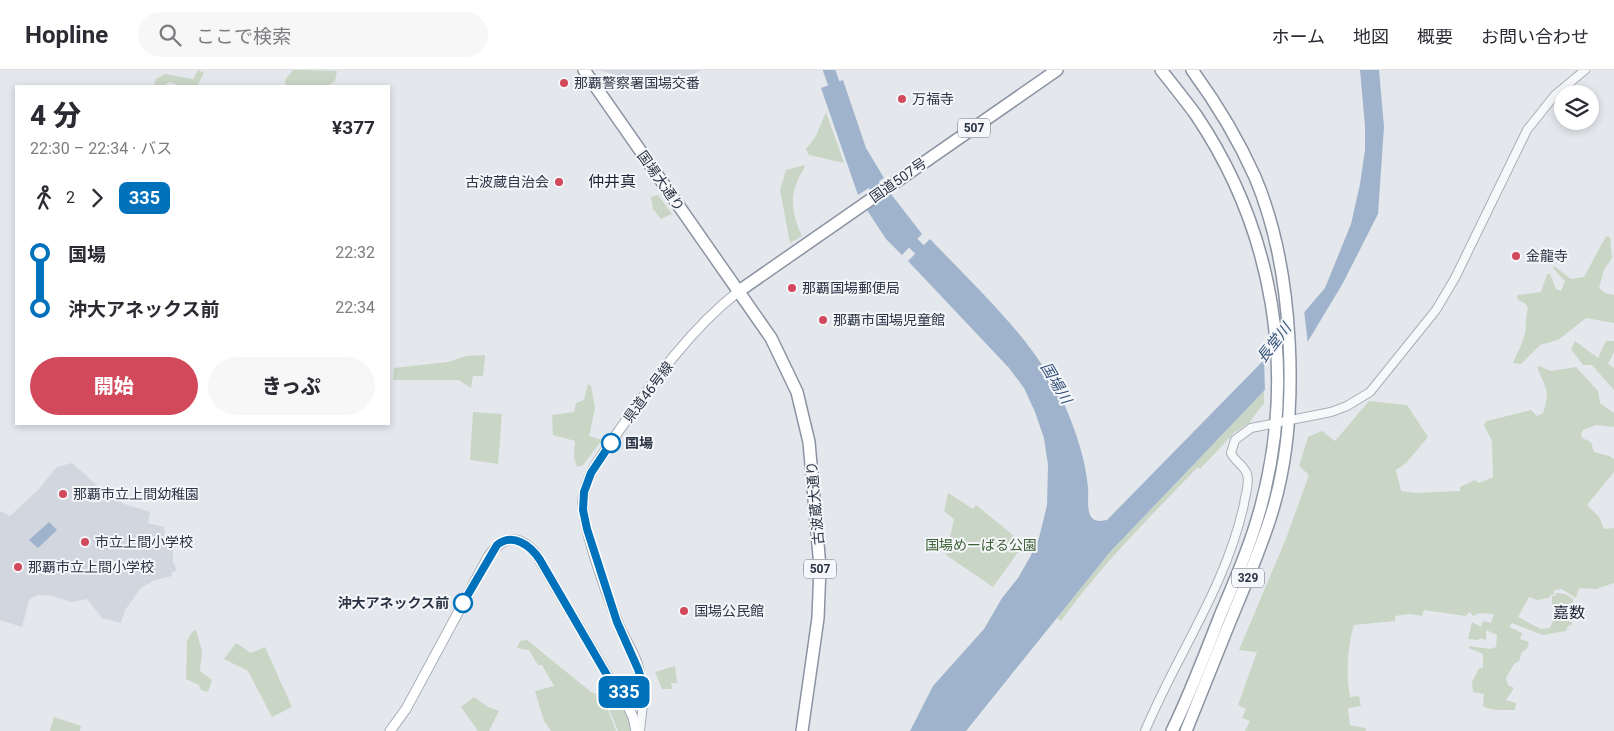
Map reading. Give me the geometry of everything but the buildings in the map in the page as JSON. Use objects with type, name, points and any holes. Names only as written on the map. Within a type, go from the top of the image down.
[{"type":"highway","name":"国場大通り","points":[[584,70],[598,94],[739,291]]},
{"type":"highway","name":"国道507号","points":[[739,291],[1057,70]]},
{"type":"highway","name":"329","points":[[1161,70],[1196,115],[1219,153],[1240,195],[1267,274],[1276,334],[1279,385],[1276,422],[1267,482],[1252,534],[1172,731]]},
{"type":"highway","name":"329","points":[[1186,731],[1266,533],[1280,484],[1289,419],[1290,373],[1287,322],[1276,246],[1266,208],[1256,178],[1237,140],[1212,97],[1192,70]]},
{"type":"highway","name":"古波蔵大通り","points":[[739,291],[771,338],[792,378],[802,408],[808,442],[819,548],[820,584],[814,654],[802,731]]},
{"type":"main road","name":"県道46号線","points":[[641,678],[617,622],[587,529],[583,510],[586,488],[594,467],[655,379],[700,327],[739,291]]},
{"type":"main road","points":[[390,731],[406,709],[488,557],[497,545],[504,540],[523,542],[536,554],[602,669],[620,691],[633,717],[636,731]]},
{"type":"main road","points":[[620,691],[631,692],[638,687],[641,678]]},
{"type":"street","points":[[1145,731],[1213,596],[1237,533],[1248,482],[1244,468],[1234,460],[1231,448],[1240,434],[1256,426],[1331,412],[1347,406],[1370,392],[1436,310],[1453,282],[1527,130],[1554,95],[1585,70]]},
{"type":"street","points":[[640,731],[643,704],[641,678]]},
{"type":"street","points":[[631,692],[643,704]]},
{"type":"shaded area","points":[[599,70],[702,70],[680,79],[651,85]]},
{"type":"shaded area","name":"市立上間小学校","points":[[72,463],[101,489],[124,504],[150,512],[148,523],[164,527],[165,539],[173,546],[173,562],[177,570],[171,573],[172,576],[155,580],[141,588],[125,610],[121,623],[102,618],[87,599],[71,602],[53,596],[38,595],[29,600],[22,627],[0,620],[0,511],[10,516],[38,490],[57,467]]},
{"type":"green space","points":[[198,70],[204,73],[198,85],[178,85],[170,82],[164,85],[154,85],[156,79],[165,74],[193,79]]},
{"type":"green space","points":[[293,70],[337,71],[335,81],[329,85],[286,85],[285,80]]},
{"type":"green space","points":[[826,112],[844,163],[809,155],[806,149],[816,136]]},
{"type":"green space","points":[[805,165],[793,196],[795,216],[802,236],[790,243],[780,190],[786,170]]},
{"type":"green space","points":[[658,195],[672,214],[661,219],[653,209],[651,197]]},
{"type":"green space","points":[[1606,236],[1610,237],[1612,258],[1604,270],[1599,288],[1605,293],[1614,295],[1614,323],[1586,318],[1558,340],[1540,345],[1521,364],[1513,363],[1525,335],[1528,309],[1526,304],[1518,300],[1517,295],[1541,292],[1547,274],[1550,274],[1556,289],[1561,291],[1565,281],[1553,268],[1554,266],[1571,279],[1584,277]]},
{"type":"green space","points":[[1575,341],[1598,358],[1606,341],[1614,341],[1614,352],[1608,364],[1614,368],[1614,390],[1592,365],[1583,365],[1571,349]]},
{"type":"green space","points":[[485,355],[483,376],[473,376],[471,388],[459,380],[393,380],[394,368],[448,362],[466,356]]},
{"type":"green space","points":[[1539,366],[1551,371],[1576,367],[1598,391],[1600,403],[1614,413],[1614,427],[1596,425],[1583,430],[1581,434],[1582,438],[1591,442],[1594,452],[1614,459],[1614,472],[1587,505],[1599,517],[1604,529],[1614,528],[1614,583],[1596,589],[1579,588],[1576,598],[1562,589],[1554,590],[1554,594],[1549,598],[1537,600],[1529,597],[1518,617],[1541,629],[1550,628],[1558,609],[1552,608],[1552,596],[1555,596],[1556,593],[1565,594],[1573,599],[1573,605],[1559,610],[1573,624],[1568,626],[1566,631],[1543,635],[1512,623],[1510,625],[1510,627],[1522,633],[1520,639],[1529,642],[1527,649],[1522,652],[1519,661],[1514,664],[1506,678],[1508,685],[1514,688],[1506,700],[1516,703],[1515,710],[1487,708],[1483,706],[1484,694],[1473,692],[1472,682],[1479,668],[1483,668],[1483,654],[1469,648],[1469,646],[1491,649],[1496,647],[1497,635],[1486,630],[1486,640],[1480,638],[1478,640],[1468,639],[1472,622],[1481,627],[1483,621],[1491,623],[1494,614],[1479,613],[1473,616],[1470,612],[1465,616],[1424,610],[1422,616],[1410,614],[1395,616],[1395,621],[1354,625],[1349,651],[1349,688],[1350,697],[1359,696],[1361,706],[1348,708],[1350,725],[1365,728],[1366,731],[1245,731],[1250,721],[1242,718],[1246,709],[1238,705],[1257,652],[1239,650],[1287,536],[1309,475],[1299,466],[1308,437],[1322,431],[1335,441],[1369,401],[1407,405],[1428,437],[1406,463],[1396,470],[1401,491],[1415,493],[1460,491],[1460,487],[1475,480],[1479,483],[1493,477],[1492,441],[1484,425],[1487,421],[1531,410],[1537,416],[1543,413],[1547,393],[1537,367]]},
{"type":"green space","points":[[588,384],[591,386],[595,408],[589,436],[602,440],[583,465],[577,467],[574,457],[575,441],[553,435],[552,415],[574,412],[576,403],[584,400]]},
{"type":"green space","points":[[1264,391],[1264,403],[1249,423],[1234,433],[1200,469],[1198,467],[1109,561],[1061,621],[1057,618],[1110,552]]},
{"type":"green space","points":[[473,412],[502,414],[498,464],[470,460]]},
{"type":"green space","name":"国場めーばる公園","points":[[948,493],[973,509],[976,505],[1024,544],[993,587],[946,555],[954,519],[944,511]]},
{"type":"green space","points":[[196,630],[202,651],[200,671],[212,680],[208,692],[201,690],[199,685],[186,679],[187,641],[192,632]]},
{"type":"green space","points":[[527,640],[591,692],[606,697],[605,702],[616,731],[551,731],[544,721],[535,691],[554,686],[542,665],[538,665],[529,650],[517,648],[520,641]]},
{"type":"green space","points":[[236,643],[251,653],[265,647],[292,707],[272,717],[248,671],[224,659]]},
{"type":"green space","points":[[675,666],[677,683],[671,683],[672,689],[662,689],[655,672]]},
{"type":"green space","points":[[608,696],[629,719],[630,731],[618,731],[606,702]]},
{"type":"green space","points":[[474,697],[488,707],[499,711],[489,731],[478,731],[461,707]]},
{"type":"green space","points":[[54,717],[81,726],[80,731],[50,731]]},
{"type":"water","points":[[1360,70],[1379,70],[1384,127],[1378,214],[1343,283],[1307,343],[1262,393],[1110,552],[966,731],[910,731],[933,686],[984,629],[1002,598],[1018,578],[1030,557],[1039,538],[1047,505],[1048,465],[1044,438],[1024,388],[1009,368],[908,261],[930,239],[990,301],[1027,344],[1044,367],[1070,418],[1086,470],[1090,515],[1095,520],[1107,520],[1260,364],[1325,288],[1351,224],[1360,184],[1365,150],[1365,126]]},
{"type":"water","points":[[843,80],[866,148],[884,178],[858,195],[821,88]]},
{"type":"water","points":[[891,194],[922,234],[902,255],[886,239],[867,210]]},
{"type":"water","points":[[49,522],[57,530],[38,548],[29,540]]},
{"type":"pier","points":[[1304,310],[1308,345],[1265,394],[1264,356]]},
{"type":"waterway","name":"国場川","points":[[829,70],[839,98]]},
{"type":"waterway","name":"国場川","points":[[866,171],[891,214]]},
{"type":"waterway","name":"国場川","points":[[901,231],[931,261]]},
{"type":"bus line","name":"335","points":[[463,603],[488,557],[497,545],[504,540],[523,542],[533,550],[540,560],[602,669],[614,686],[624,692],[636,690],[641,678],[617,622],[587,529],[583,510],[584,492],[591,473],[611,443]]},
{"type":"place","name":"那覇警察署国場交番","points":[[564,83]]},
{"type":"place","name":"万福寺","points":[[902,99]]},
{"type":"place","name":"古波蔵自治会","points":[[559,182]]},
{"type":"place","name":"金龍寺","points":[[1516,256]]},
{"type":"place","name":"那覇国場郵便局","points":[[792,288]]},
{"type":"place","name":"那覇市国場児童館","points":[[823,320]]},
{"type":"place","name":"国場","points":[[611,443]]},
{"type":"place","name":"那覇市立上間幼稚園","points":[[63,494]]},
{"type":"place","name":"市立上間小学校","points":[[85,542]]},
{"type":"place","name":"那覇市立上間小学校","points":[[18,567]]},
{"type":"place","name":"沖大アネックス前","points":[[463,603]]},
{"type":"place","name":"国場公民館","points":[[684,611]]},
{"type":"district","name":"仲井真","points":[[612,181]]},
{"type":"district","name":"嘉数","points":[[1569,612]]},
{"type":"water label","name":"長堂川","points":[[1274,343]]}]
